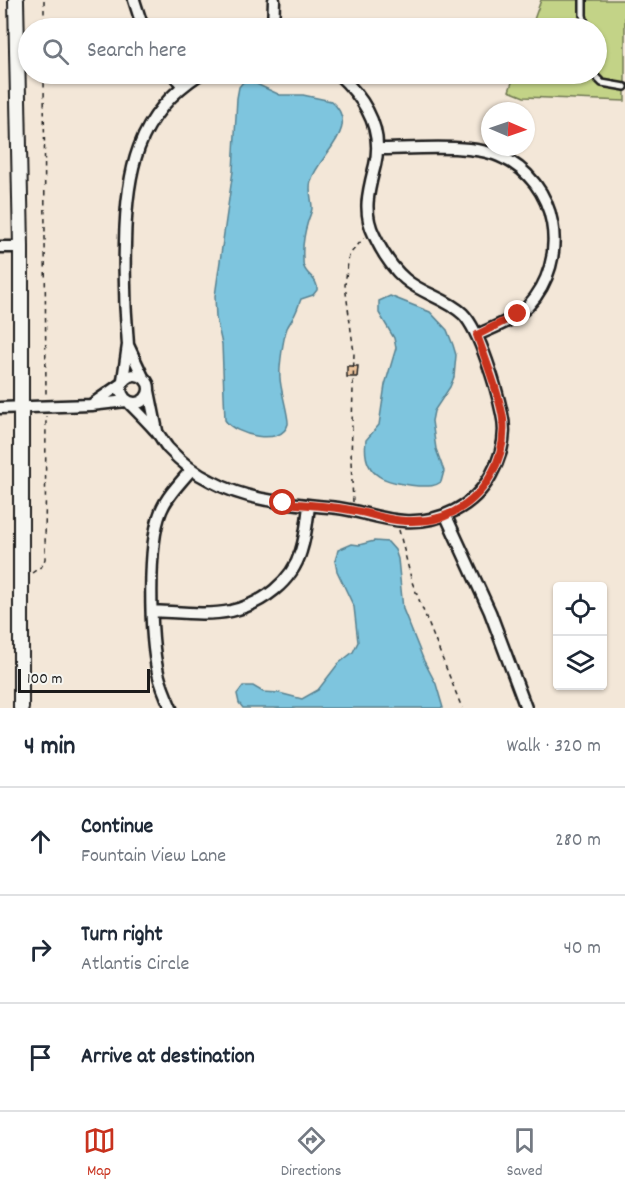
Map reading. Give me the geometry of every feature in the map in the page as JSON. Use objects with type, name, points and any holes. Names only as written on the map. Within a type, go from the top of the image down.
[{"type":"street","points":[[16,0],[21,247],[21,708]]},
{"type":"street","points":[[134,0],[140,18]]},
{"type":"street","points":[[273,18],[274,0]]},
{"type":"street","points":[[182,85],[150,123],[129,174],[125,205],[124,271],[128,345],[122,395],[191,470],[226,489],[250,497],[283,503],[354,511],[399,521],[425,521],[446,516],[477,495],[487,483],[502,450],[504,430],[502,415],[477,335],[463,315],[449,303],[405,279],[388,260],[373,233],[367,220],[367,201],[377,149],[371,116],[349,84]]},
{"type":"street","points":[[377,149],[463,150],[499,156],[516,166],[541,194],[549,210],[554,229],[551,268],[528,306],[512,318],[477,335]]},
{"type":"street","points":[[0,247],[21,247]]},
{"type":"street","points":[[128,345],[148,384],[157,432]]},
{"type":"street","points":[[91,405],[129,375],[135,374],[143,377]]},
{"type":"street","points":[[0,408],[140,402],[144,400],[149,390]]},
{"type":"street","points":[[171,708],[159,674],[152,611],[152,557],[156,526],[161,510],[171,493],[191,470]]},
{"type":"street","points":[[152,611],[230,611],[246,606],[270,593],[283,583],[293,570],[301,552],[309,506]]},
{"type":"street","points":[[446,516],[490,612],[526,708]]},
{"type":"lane","points":[[583,0],[584,18]]},
{"type":"lane","points":[[607,84],[625,87]]},
{"type":"path","points":[[44,0],[44,18]]},
{"type":"path","points":[[30,576],[33,571],[45,563],[44,84]]},
{"type":"path","points":[[354,511],[351,496],[351,461],[354,353],[346,299],[346,267],[349,255],[357,244],[373,233]]},
{"type":"path","points":[[399,521],[398,530],[402,549],[412,582],[462,708]]},
{"type":"green space","points":[[541,0],[625,0],[625,101],[524,97],[509,91],[511,84],[607,84],[607,18],[535,18]]},
{"type":"water","points":[[241,84],[256,84],[280,95],[303,95],[331,101],[340,111],[342,121],[341,131],[336,141],[315,171],[311,181],[312,210],[304,240],[303,262],[305,270],[316,283],[317,290],[313,295],[301,299],[287,328],[283,346],[280,383],[288,424],[284,431],[268,437],[247,434],[225,420],[222,344],[216,318],[215,296],[233,171],[239,87]]},
{"type":"water","points":[[390,296],[430,312],[447,330],[456,355],[454,377],[434,411],[432,421],[436,449],[444,471],[441,482],[433,485],[418,486],[387,480],[372,470],[368,463],[366,440],[379,425],[385,385],[396,348],[394,338],[379,313],[379,301]]},
{"type":"water","points":[[374,541],[388,542],[395,550],[403,609],[436,684],[443,708],[243,708],[237,694],[243,686],[253,686],[263,692],[279,693],[302,699],[318,690],[338,664],[353,652],[358,642],[354,607],[337,571],[335,561],[338,550],[352,544],[359,545]]},
{"type":"building","points":[[347,366],[358,366],[357,377],[347,377]]},
{"type":"route","points":[[283,503],[358,511],[403,521],[425,521],[446,516],[477,495],[496,466],[502,450],[504,430],[502,415],[477,335],[518,314]]}]
